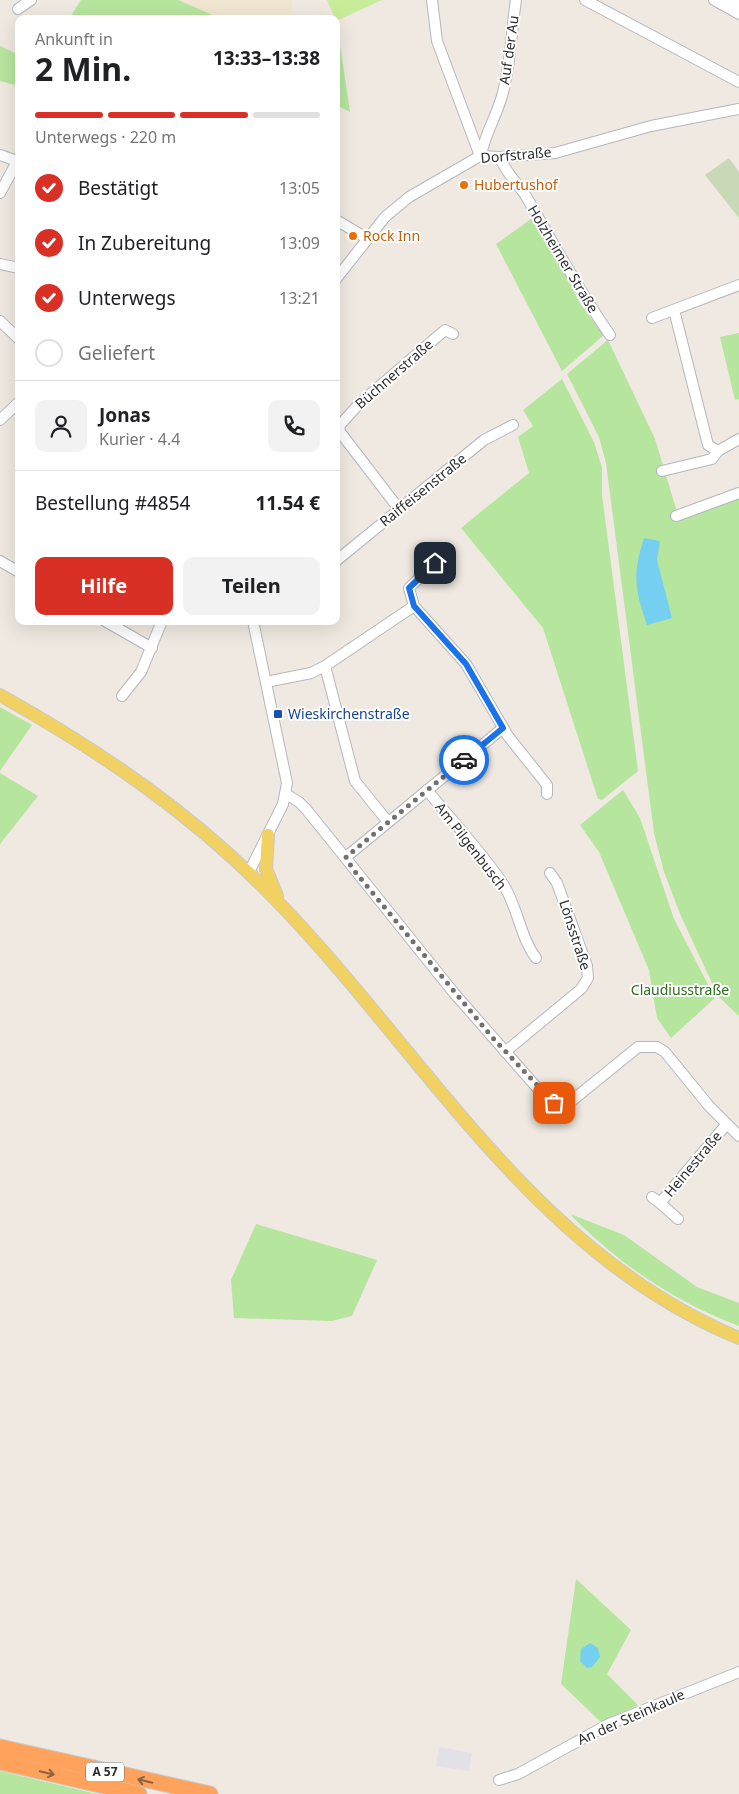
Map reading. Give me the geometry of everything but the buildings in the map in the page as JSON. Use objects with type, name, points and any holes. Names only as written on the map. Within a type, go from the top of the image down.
[{"type":"highway","name":"A 57","points":[[0,1747],[210,1794]]},
{"type":"highway","name":"A 57","points":[[0,1762],[139,1794]]},
{"type":"main road","points":[[0,696],[84,743],[182,813],[249,872],[280,903],[364,997],[498,1158],[563,1225],[614,1268],[653,1294],[690,1315],[739,1338]]},
{"type":"main road","points":[[268,835],[266,869],[280,903]]},
{"type":"street","points":[[18,9],[31,0]]},
{"type":"street","points":[[432,0],[437,41],[480,156]]},
{"type":"street","name":"Auf der Au","points":[[480,156],[484,138],[504,90],[516,0]]},
{"type":"street","points":[[585,0],[739,82]]},
{"type":"street","points":[[714,0],[739,14]]},
{"type":"street","points":[[729,0],[739,6]]},
{"type":"street","name":"Dorfstraße","points":[[340,274],[385,217],[409,197],[480,156],[500,157],[555,153],[651,126],[739,110]]},
{"type":"street","points":[[0,155],[15,158]]},
{"type":"street","name":"Holzheimer Straße","points":[[500,157],[503,166],[526,195],[582,296],[610,335]]},
{"type":"street","points":[[0,193],[15,165]]},
{"type":"street","points":[[340,222],[368,238]]},
{"type":"street","points":[[0,264],[15,267]]},
{"type":"street","points":[[652,318],[739,285]]},
{"type":"street","points":[[674,310],[708,445],[718,451]]},
{"type":"street","points":[[0,321],[15,335]]},
{"type":"street","name":"Büchnerstraße","points":[[340,424],[360,403],[438,335],[445,330],[453,334]]},
{"type":"street","points":[[0,420],[15,406]]},
{"type":"street","name":"Raiffeisenstraße","points":[[340,558],[484,440],[513,426]]},
{"type":"street","name":"Büchnerstraße","points":[[340,432],[400,509]]},
{"type":"street","points":[[662,471],[712,459],[718,451],[739,440]]},
{"type":"street","points":[[676,516],[739,493]]},
{"type":"street","points":[[447,559],[435,563],[409,588],[414,606],[466,664],[503,728],[547,785],[548,794]]},
{"type":"street","points":[[0,562],[15,570]]},
{"type":"street","points":[[266,682],[311,673],[325,666],[414,606]]},
{"type":"street","points":[[112,625],[152,648]]},
{"type":"street","points":[[122,696],[140,672],[161,625]]},
{"type":"street","points":[[249,872],[286,794],[286,774],[256,625]]},
{"type":"street","points":[[325,666],[355,781],[388,822]]},
{"type":"street","points":[[346,857],[503,728]]},
{"type":"street","name":"Am Pilgenbusch","points":[[428,790],[503,884],[517,911],[528,948],[536,958]]},
{"type":"street","points":[[286,794],[299,802],[505,1052],[546,1098],[560,1105],[569,1103],[638,1047],[657,1047],[664,1052],[726,1125],[739,1136]]},
{"type":"street","name":"Lönsstraße","points":[[505,1052],[582,989],[588,978],[587,966],[557,883],[550,873]]},
{"type":"street","name":"Heinestraße","points":[[678,1219],[656,1200],[726,1125]]},
{"type":"street","name":"An der Steinkaule","points":[[499,1780],[518,1774],[609,1724],[739,1672]]},
{"type":"shaded area","points":[[161,0],[292,0],[290,15],[207,15]]},
{"type":"shaded area","points":[[439,1747],[472,1753],[469,1771],[436,1766]]},
{"type":"green space","points":[[81,0],[178,0],[213,15],[72,15]]},
{"type":"green space","points":[[327,0],[382,0],[340,19],[340,15],[333,15]]},
{"type":"green space","points":[[340,45],[350,112],[340,107]]},
{"type":"green space","points":[[0,46],[15,53],[15,85],[0,81]]},
{"type":"green space","points":[[729,158],[739,172],[739,218],[705,175]]},
{"type":"green space","points":[[534,217],[581,305],[604,335],[562,371],[496,244]]},
{"type":"green space","points":[[739,333],[739,399],[735,400],[720,337]]},
{"type":"green space","points":[[608,340],[655,439],[680,522],[683,516],[739,495],[739,1016],[718,996],[681,916],[664,872],[654,833],[606,463],[599,437],[567,374]]},
{"type":"green space","points":[[562,379],[594,442],[602,468],[602,495],[638,771],[602,800],[598,799],[543,628],[461,528],[529,473],[518,437],[533,426],[523,410]]},
{"type":"green space","points":[[0,707],[32,725],[0,771]]},
{"type":"green space","points":[[0,773],[38,796],[0,844]]},
{"type":"green space","name":"Claudiusstraße","points":[[623,790],[640,818],[674,919],[715,998],[671,1038],[657,1018],[649,970],[599,852],[580,825]]},
{"type":"green space","points":[[570,1214],[624,1235],[697,1287],[739,1303],[739,1326],[692,1305],[648,1279],[607,1249]]},
{"type":"green space","points":[[256,1224],[377,1260],[352,1316],[331,1321],[234,1318],[231,1280]]},
{"type":"green space","points":[[576,1579],[631,1630],[607,1674],[638,1705],[602,1723],[561,1684]]},
{"type":"green space","points":[[0,1771],[97,1794],[0,1794]]},
{"type":"water","points":[[644,538],[660,541],[657,560],[672,618],[647,625],[636,582],[640,551]]},
{"type":"water","points":[[590,1643],[598,1648],[600,1657],[592,1667],[587,1668],[580,1661],[581,1649]]},
{"type":"way so far","points":[[464,760],[346,857],[352,868],[454,993],[546,1098],[554,1103]]},
{"type":"place","name":"Hubertushof","points":[[464,185]]},
{"type":"place","name":"Rock Inn","points":[[353,236]]},
{"type":"place","name":"Wieskirchenstraße","points":[[278,714]]},
{"type":"route","points":[[435,563],[409,588],[414,606],[466,664],[503,728],[464,760]]}]
